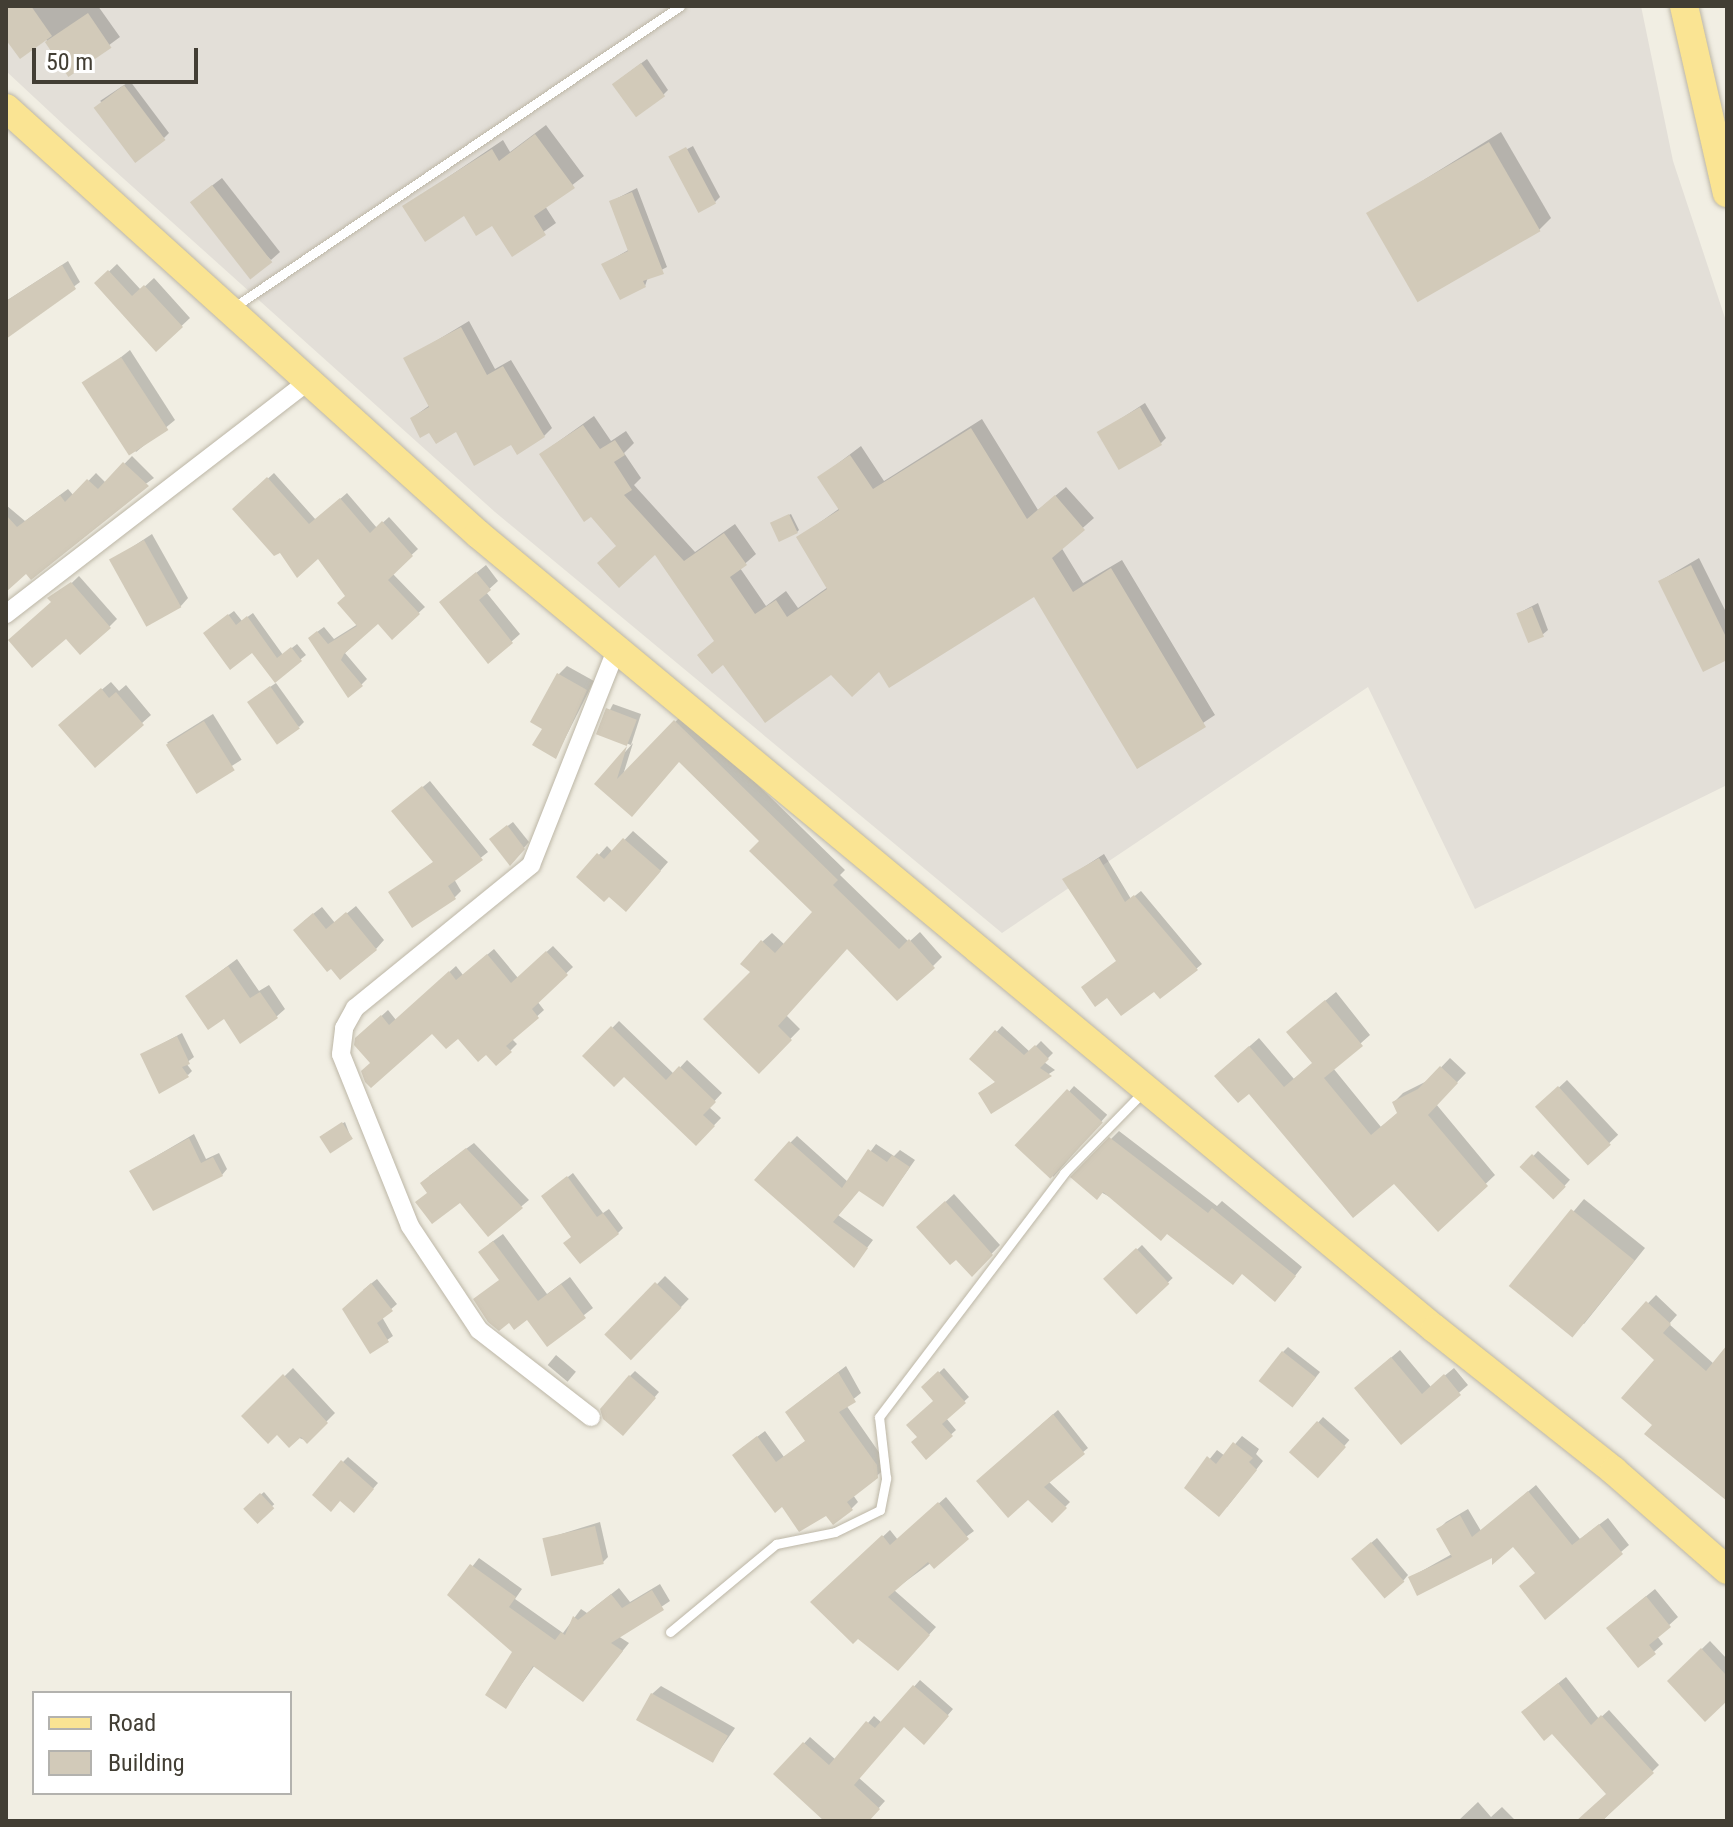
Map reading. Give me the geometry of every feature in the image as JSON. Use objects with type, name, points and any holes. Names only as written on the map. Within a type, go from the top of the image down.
[{"type":"main road","points":[[1684,6],[1727,193]]},
{"type":"main road","points":[[6,108],[478,534],[1146,1089],[1614,1471],[1727,1570]]},
{"type":"street","points":[[6,614],[310,380]]},
{"type":"street","points":[[591,1417],[479,1330],[410,1226],[341,1054],[344,1028],[355,1008],[531,865],[617,648]]},
{"type":"lane","points":[[231,309],[680,6]]},
{"type":"lane","points":[[670,1632],[776,1544],[835,1532],[880,1510],[886,1478],[879,1417],[1064,1173],[1146,1089]]},
{"type":"shaded area","points":[[6,6],[1641,6],[1673,161],[1727,324],[1727,785],[1475,909],[1368,687],[1002,933],[495,512],[65,126],[6,71]]},
{"type":"building","points":[[6,6],[31,6],[52,36],[20,59],[6,40]]},
{"type":"building","points":[[88,13],[111,48],[68,77],[45,42]]},
{"type":"building","points":[[641,63],[665,96],[636,117],[612,84]]},
{"type":"building","points":[[124,85],[166,140],[135,163],[94,108]]},
{"type":"building","points":[[535,134],[575,188],[534,216],[546,235],[512,257],[492,226],[476,236],[464,216],[425,242],[402,206],[492,149],[499,161]]},
{"type":"building","points":[[1489,142],[1540,231],[1418,302],[1366,213]]},
{"type":"building","points":[[686,147],[716,204],[698,213],[668,156]]},
{"type":"building","points":[[212,185],[272,262],[250,279],[190,202]]},
{"type":"building","points":[[632,192],[664,274],[643,281],[646,287],[620,300],[601,264],[628,251],[609,201]]},
{"type":"building","points":[[62,265],[76,289],[6,339],[6,301]]},
{"type":"building","points":[[108,270],[132,296],[144,285],[183,327],[156,352],[94,283]]},
{"type":"building","points":[[461,327],[487,375],[503,366],[545,437],[517,455],[511,445],[474,466],[456,432],[436,444],[429,433],[420,438],[410,418],[429,407],[403,358]]},
{"type":"building","points":[[121,357],[168,430],[129,456],[82,383]]},
{"type":"building","points":[[1140,407],[1162,445],[1119,470],[1097,432]]},
{"type":"building","points":[[583,425],[600,449],[615,440],[625,455],[614,462],[632,490],[624,495],[684,561],[724,533],[747,565],[730,577],[755,614],[776,600],[787,617],[827,589],[796,537],[839,510],[817,477],[850,455],[873,489],[971,428],[1027,519],[1055,495],[1085,530],[1052,558],[1073,592],[1111,568],[1206,727],[1137,769],[1034,597],[889,688],[879,672],[852,697],[831,675],[765,723],[723,665],[712,674],[697,655],[714,641],[655,555],[619,588],[597,563],[616,546],[591,517],[584,522],[539,454]]},
{"type":"building","points":[[123,462],[149,486],[31,580],[26,574],[6,592],[6,515],[17,527],[60,495],[65,502],[87,479],[98,489]]},
{"type":"building","points":[[267,477],[309,524],[340,498],[370,533],[382,521],[413,556],[388,580],[420,614],[392,640],[378,624],[344,654],[341,660],[363,686],[348,698],[308,638],[317,631],[328,644],[357,626],[337,603],[345,596],[318,559],[297,578],[280,553],[274,556],[232,509]]},
{"type":"building","points":[[789,514],[798,533],[779,542],[770,523]]},
{"type":"building","points":[[144,540],[181,607],[146,627],[109,559]]},
{"type":"building","points":[[1691,565],[1727,639],[1727,660],[1703,672],[1658,581]]},
{"type":"building","points":[[476,572],[491,590],[479,600],[513,643],[488,664],[439,602]]},
{"type":"building","points":[[71,582],[111,628],[80,655],[66,639],[32,668],[8,640],[51,602],[47,598]]},
{"type":"building","points":[[1532,607],[1544,637],[1528,643],[1516,613]]},
{"type":"building","points":[[228,614],[236,625],[247,616],[277,658],[291,647],[302,661],[275,683],[252,653],[230,670],[203,633]]},
{"type":"building","points":[[557,673],[587,690],[556,759],[532,745],[542,729],[530,722]]},
{"type":"building","points":[[270,686],[300,729],[277,745],[247,702]]},
{"type":"building","points":[[101,688],[109,698],[116,692],[144,725],[95,768],[58,725]]},
{"type":"building","points":[[606,708],[637,720],[627,746],[596,734]]},
{"type":"building","points":[[674,720],[838,880],[833,885],[899,949],[909,939],[935,968],[897,1001],[847,949],[778,1026],[792,1040],[759,1074],[703,1019],[750,972],[740,964],[761,940],[775,953],[812,912],[749,851],[759,841],[679,762],[632,817],[594,784],[627,746],[617,779]]},
{"type":"building","points":[[204,721],[235,770],[197,794],[166,745]]},
{"type":"building","points":[[422,786],[483,860],[448,886],[456,899],[412,928],[388,892],[433,862],[391,811]]},
{"type":"building","points":[[507,825],[525,849],[510,866],[489,839]]},
{"type":"building","points":[[623,838],[661,871],[626,912],[609,897],[604,902],[576,877],[597,853],[604,859]]},
{"type":"building","points":[[1099,858],[1125,902],[1134,895],[1198,970],[1160,999],[1154,992],[1121,1016],[1107,998],[1095,1007],[1081,987],[1116,961],[1062,879]]},
{"type":"building","points":[[346,912],[377,950],[340,980],[331,969],[327,972],[293,930],[313,913],[326,929]]},
{"type":"building","points":[[546,951],[568,975],[532,1009],[539,1018],[506,1046],[512,1052],[496,1066],[486,1055],[478,1062],[458,1039],[446,1049],[432,1034],[371,1088],[365,1082],[361,1071],[370,1063],[354,1045],[355,1038],[381,1015],[389,1025],[449,971],[456,980],[487,954],[511,983]]},
{"type":"building","points":[[228,966],[250,998],[260,992],[278,1018],[240,1044],[224,1019],[208,1030],[185,996]]},
{"type":"building","points":[[1325,1000],[1363,1046],[1324,1078],[1371,1135],[1397,1113],[1392,1102],[1418,1089],[1440,1066],[1458,1083],[1428,1115],[1488,1186],[1438,1232],[1394,1184],[1353,1218],[1249,1094],[1238,1103],[1214,1076],[1249,1046],[1284,1087],[1312,1063],[1286,1032]]},
{"type":"building","points":[[611,1026],[666,1080],[679,1066],[716,1102],[703,1115],[715,1126],[696,1146],[624,1077],[614,1087],[582,1056]]},
{"type":"building","points":[[995,1030],[1024,1055],[1035,1045],[1049,1059],[1040,1068],[1052,1076],[991,1114],[978,1093],[995,1082],[969,1059]]},
{"type":"building","points":[[177,1036],[190,1064],[182,1067],[189,1077],[159,1094],[140,1054]]},
{"type":"building","points":[[1558,1086],[1611,1145],[1588,1165],[1535,1107]]},
{"type":"building","points":[[1067,1089],[1103,1122],[1050,1179],[1014,1145]]},
{"type":"building","points":[[342,1122],[353,1139],[330,1153],[319,1137]]},
{"type":"building","points":[[1109,1137],[1208,1213],[1212,1208],[1296,1276],[1275,1302],[1242,1274],[1233,1285],[1167,1234],[1161,1241],[1103,1192],[1097,1200],[1070,1177]]},
{"type":"building","points":[[189,1138],[201,1163],[213,1157],[223,1176],[153,1211],[129,1171]]},
{"type":"building","points":[[789,1141],[842,1188],[868,1149],[887,1162],[892,1155],[910,1167],[883,1207],[859,1191],[833,1222],[868,1248],[854,1268],[754,1180]]},
{"type":"building","points":[[466,1148],[523,1208],[488,1237],[460,1203],[432,1224],[415,1202],[427,1193],[420,1183]]},
{"type":"building","points":[[1532,1154],[1566,1187],[1553,1200],[1519,1167]]},
{"type":"building","points":[[567,1176],[597,1217],[603,1213],[619,1234],[580,1264],[563,1243],[571,1237],[541,1196]]},
{"type":"building","points":[[945,1201],[993,1255],[972,1277],[956,1260],[950,1265],[916,1227]]},
{"type":"building","points":[[1571,1209],[1635,1261],[1572,1338],[1509,1286]]},
{"type":"building","points":[[493,1241],[538,1301],[561,1284],[586,1318],[547,1347],[527,1320],[514,1330],[509,1323],[499,1331],[488,1322],[473,1299],[499,1280],[478,1252]]},
{"type":"building","points":[[1136,1248],[1169,1284],[1137,1315],[1103,1279]]},
{"type":"building","points":[[655,1282],[682,1308],[631,1360],[604,1335]]},
{"type":"building","points":[[371,1283],[393,1311],[377,1323],[389,1342],[370,1354],[342,1309]]},
{"type":"building","points":[[1646,1301],[1671,1324],[1663,1333],[1706,1371],[1727,1345],[1727,1501],[1644,1434],[1652,1425],[1621,1398],[1654,1360],[1621,1329]]},
{"type":"building","points":[[1282,1351],[1316,1377],[1292,1407],[1259,1381]]},
{"type":"building","points":[[1391,1357],[1422,1394],[1444,1374],[1461,1395],[1401,1445],[1354,1388]]},
{"type":"building","points":[[938,1371],[966,1403],[942,1424],[953,1436],[926,1460],[911,1442],[917,1437],[906,1425],[933,1401],[921,1387]]},
{"type":"building","points":[[838,1372],[856,1402],[839,1412],[877,1465],[878,1478],[847,1502],[853,1510],[833,1525],[826,1516],[799,1532],[782,1507],[775,1513],[732,1455],[757,1436],[776,1462],[805,1441],[785,1412]]},
{"type":"building","points":[[283,1374],[328,1423],[307,1444],[301,1437],[289,1448],[277,1435],[268,1444],[241,1416]]},
{"type":"building","points":[[629,1375],[656,1398],[623,1436],[603,1419],[600,1409]]},
{"type":"building","points":[[1053,1414],[1085,1454],[1044,1487],[1067,1508],[1052,1523],[1028,1500],[1008,1518],[976,1481]]},
{"type":"building","points":[[1317,1421],[1346,1447],[1318,1478],[1289,1452]]},
{"type":"building","points":[[1233,1442],[1253,1458],[1249,1462],[1257,1470],[1219,1517],[1184,1488],[1207,1456],[1216,1464]]},
{"type":"building","points":[[341,1460],[374,1489],[354,1513],[340,1501],[331,1512],[312,1495]]},
{"type":"building","points":[[1528,1491],[1572,1545],[1599,1524],[1623,1554],[1545,1620],[1519,1586],[1535,1573],[1513,1547],[1492,1565],[1492,1558],[1417,1596],[1408,1577],[1452,1557],[1436,1529],[1460,1515],[1472,1537]]},
{"type":"building","points":[[260,1493],[274,1508],[258,1524],[243,1509]]},
{"type":"building","points":[[938,1502],[969,1539],[934,1569],[928,1562],[888,1597],[930,1635],[898,1671],[858,1639],[853,1644],[810,1602],[882,1535],[890,1545]]},
{"type":"building","points":[[595,1526],[604,1564],[551,1576],[542,1538]]},
{"type":"building","points":[[1371,1542],[1404,1582],[1385,1599],[1351,1559]]},
{"type":"building","points":[[470,1564],[516,1597],[509,1607],[555,1640],[561,1632],[565,1635],[573,1616],[578,1620],[611,1594],[622,1608],[652,1590],[664,1610],[611,1643],[623,1651],[583,1702],[533,1666],[506,1709],[485,1695],[512,1652],[447,1595]]},
{"type":"building","points":[[1646,1596],[1671,1627],[1649,1645],[1656,1654],[1638,1668],[1606,1628]]},
{"type":"building","points":[[1701,1648],[1727,1676],[1727,1701],[1705,1722],[1667,1681]]},
{"type":"building","points":[[1558,1683],[1591,1725],[1601,1715],[1654,1773],[1602,1821],[1576,1821],[1606,1794],[1552,1734],[1544,1741],[1521,1712]]},
{"type":"building","points":[[913,1685],[949,1716],[924,1745],[904,1727],[854,1785],[880,1809],[869,1821],[824,1821],[773,1774],[803,1742],[829,1765],[866,1721],[875,1728]]},
{"type":"building","points":[[651,1693],[728,1736],[713,1763],[636,1720]]}]
